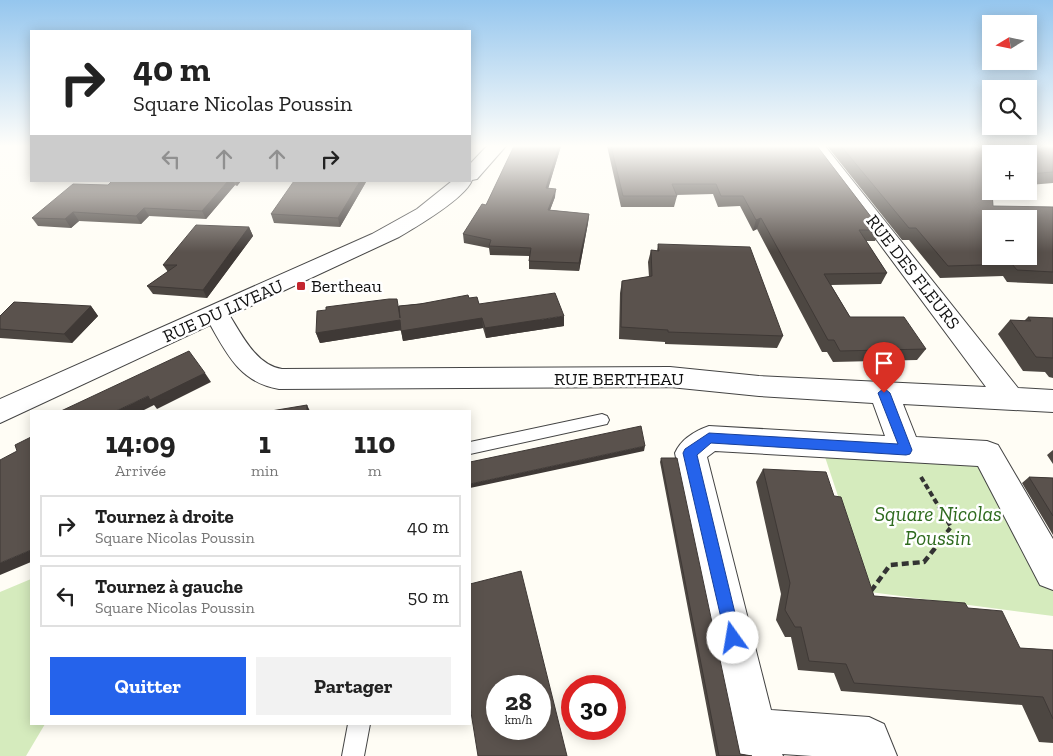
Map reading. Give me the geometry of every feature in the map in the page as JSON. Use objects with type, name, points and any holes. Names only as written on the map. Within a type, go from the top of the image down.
[{"type":"street","name":"RUE DES FLEURS","points":[[843,181],[1010,398]]},
{"type":"street","name":"RUE DU LIVEAU","points":[[0,412],[380,239],[410,223],[437,204],[462,182]]},
{"type":"street","name":"RUE BERTHEAU","points":[[216,314],[245,357],[257,371],[268,377],[282,379],[670,377],[758,386],[1053,401]]},
{"type":"street","points":[[884,393],[906,450]]},
{"type":"street","points":[[875,756],[870,739],[758,743],[690,453],[709,438],[987,454],[1053,573]]},
{"type":"lane","points":[[471,448],[602,420]]},
{"type":"lane","points":[[353,756],[359,725]]},
{"type":"path","points":[[865,597],[890,566],[924,562],[951,527],[906,450]]},
{"type":"green space","name":"Square Nicolas Poussin","points":[[821,445],[987,454],[1053,573],[1053,616],[870,592]]},
{"type":"green space","points":[[30,579],[30,725],[44,725],[26,756],[0,756],[0,592]]},
{"type":"building","points":[[497,181],[548,181],[546,188],[556,189],[548,210],[589,214],[579,263],[529,261],[531,248],[489,246],[491,240],[463,234],[482,204],[486,205]]},
{"type":"building","points":[[619,181],[844,181],[881,230],[859,230],[887,273],[824,274],[850,317],[904,317],[926,349],[840,351],[834,340],[828,340],[761,218],[756,220],[743,196],[721,196],[716,184],[672,184],[677,196],[623,196]]},
{"type":"building","points":[[870,181],[982,181],[982,200],[993,200],[993,206],[1053,207],[1053,272],[1017,270],[1013,265],[1037,265],[1037,210],[982,210],[982,265],[948,266],[916,228],[909,228]]},
{"type":"building","points":[[111,182],[227,182],[202,211],[144,208],[136,216],[73,212],[65,219],[32,218],[73,184],[108,185]]},
{"type":"building","points":[[293,182],[359,182],[338,218],[271,214]]},
{"type":"building","points":[[196,225],[249,227],[203,290],[147,286],[177,265],[163,265]]},
{"type":"building","points":[[658,244],[750,247],[783,336],[668,332],[668,330],[621,327],[622,281],[652,276],[651,250],[659,251]]},
{"type":"building","points":[[555,293],[564,316],[485,328],[482,318],[401,331],[400,320],[316,333],[317,311],[326,310],[326,307],[397,299],[400,318],[399,306],[468,295],[469,298],[477,297],[479,304]]},
{"type":"building","points":[[14,302],[91,306],[64,334],[0,329],[0,316]]},
{"type":"building","points":[[1028,317],[1053,318],[1053,358],[1036,357],[1010,320],[1031,321]]},
{"type":"building","points":[[189,351],[205,373],[150,400],[148,396],[118,410],[63,410]]},
{"type":"building","points":[[307,405],[307,410],[277,410]]},
{"type":"building","points":[[641,426],[645,446],[471,484],[471,462]]},
{"type":"building","points":[[30,438],[30,550],[0,563],[0,460],[17,451],[15,445]]},
{"type":"building","points":[[661,458],[677,458],[740,754],[752,756],[719,756]]},
{"type":"building","points":[[763,469],[826,472],[834,496],[841,497],[874,596],[965,603],[968,608],[1002,611],[1020,648],[1053,650],[1053,719],[1043,697],[854,683],[846,664],[809,661],[801,627],[795,627],[785,610],[790,583]]},
{"type":"building","points":[[1029,477],[1053,478],[1053,516]]},
{"type":"building","points":[[521,571],[547,675],[486,675],[486,740],[551,740],[551,692],[561,732],[561,740],[563,740],[567,756],[478,756],[471,712],[471,584]]},
{"type":"place","name":"Bertheau","points":[[301,286]]},
{"type":"route","points":[[733,638],[690,453],[709,438],[906,450],[884,393]]}]
